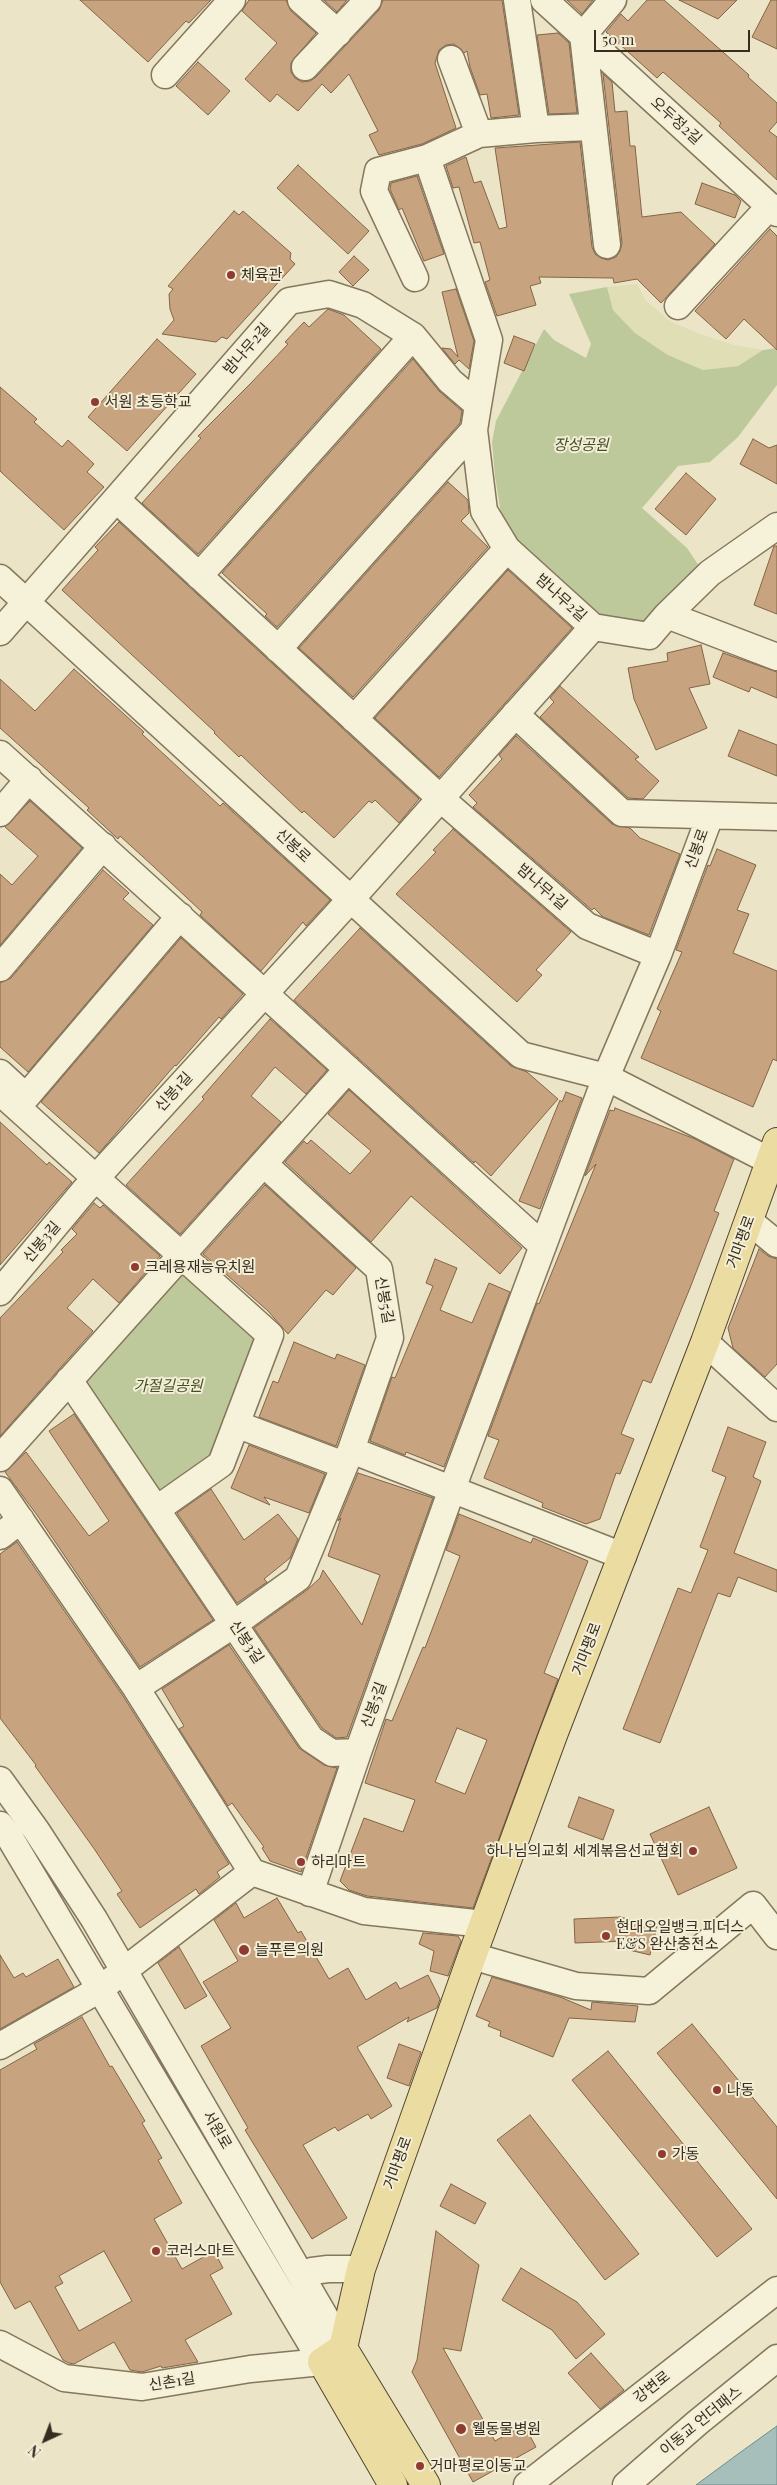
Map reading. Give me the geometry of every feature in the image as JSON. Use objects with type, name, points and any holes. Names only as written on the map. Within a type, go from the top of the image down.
[{"type":"main road","name":"거마평로","points":[[332,2355],[360,2269],[472,1956],[554,1735],[705,1342],[774,1151]]},
{"type":"main road","name":"서원로","points":[[332,2355],[392,2485]]},
{"type":"main road","name":"서원로","points":[[332,2355],[426,2485]]},
{"type":"street","points":[[164,75],[232,0]]},
{"type":"street","points":[[300,0],[338,33]]},
{"type":"street","points":[[305,67],[368,0]]},
{"type":"street","points":[[517,0],[536,128]]},
{"type":"street","name":"오두정2길","points":[[544,0],[773,209],[678,306]]},
{"type":"street","points":[[607,245],[583,35],[614,0]]},
{"type":"street","points":[[451,59],[479,134]]},
{"type":"street","points":[[415,278],[374,191],[378,171],[427,158],[479,134],[536,128],[593,127]]},
{"type":"street","name":"밤나무2길","points":[[427,158],[489,340],[476,418],[484,511],[507,549],[593,627]]},
{"type":"street","name":"밤나무2길","points":[[0,632],[289,301],[328,294],[362,305],[413,336],[450,381],[476,418]]},
{"type":"street","points":[[199,576],[413,336]]},
{"type":"street","points":[[278,649],[476,418]]},
{"type":"street","points":[[117,500],[354,719],[507,549]]},
{"type":"street","points":[[351,899],[593,627],[649,636],[667,615],[710,573],[777,526]]},
{"type":"street","name":"신봉로","points":[[0,578],[522,1055],[606,1077],[774,1151]]},
{"type":"street","points":[[667,615],[777,657]]},
{"type":"street","points":[[515,714],[622,813],[777,817]]},
{"type":"street","name":"밤나무1길","points":[[354,719],[440,798],[587,926],[658,955]]},
{"type":"street","points":[[0,754],[543,1246]]},
{"type":"street","points":[[0,813],[29,779]]},
{"type":"street","name":"신봉로","points":[[543,1246],[606,1077],[658,955],[710,816]]},
{"type":"street","points":[[0,968],[103,846]]},
{"type":"street","name":"신봉1길","points":[[84,1191],[351,899]]},
{"type":"street","points":[[0,1073],[26,1097],[180,916]]},
{"type":"street","points":[[0,1458],[348,1069]]},
{"type":"street","points":[[1,1109],[84,1191]]},
{"type":"street","points":[[1,1109],[180,1255],[270,1335],[221,1464],[156,1509]]},
{"type":"street","name":"신봉5길","points":[[136,1688],[234,1624],[298,1578],[347,1458],[390,1338],[378,1269],[264,1164]]},
{"type":"street","name":"신봉3길","points":[[0,1292],[84,1191]]},
{"type":"street","points":[[749,1221],[777,1244]]},
{"type":"street","name":"신봉5길","points":[[358,1752],[452,1489],[543,1246]]},
{"type":"street","points":[[705,1342],[777,1408]]},
{"type":"street","name":"신봉3길","points":[[69,1380],[311,1738],[332,1753],[358,1752]]},
{"type":"street","points":[[236,1424],[452,1489],[624,1556]]},
{"type":"street","points":[[0,1490],[136,1688],[252,1872],[364,1911],[484,1924]]},
{"type":"street","points":[[0,1536],[21,1520]]},
{"type":"street","points":[[310,1893],[358,1752]]},
{"type":"street","name":"서원로","points":[[0,1780],[36,1830],[124,1970],[302,2276],[332,2355]]},
{"type":"street","name":"서원로","points":[[0,1825],[10,1838],[100,1989],[332,2355]]},
{"type":"street","points":[[0,2046],[100,1989],[252,1872]]},
{"type":"street","points":[[472,1956],[576,1986],[649,1991],[753,1906],[777,1936]]},
{"type":"street","points":[[302,2276],[320,2270],[360,2269]]},
{"type":"street","name":"강변로","points":[[527,2485],[777,2290]]},
{"type":"street","points":[[0,2327],[7,2348]]},
{"type":"street","name":"신촌1길","points":[[7,2348],[64,2378],[142,2388],[332,2355]]},
{"type":"street","name":"이동교 언더패스","points":[[626,2485],[696,2423],[777,2358]]},
{"type":"shaded area","points":[[637,284],[646,301],[670,321],[700,334],[734,345],[763,350],[738,366],[703,370],[668,355],[635,333],[613,310],[607,287]]},
{"type":"green space","name":"장성공원","points":[[607,287],[613,310],[635,333],[668,355],[703,370],[738,366],[763,350],[777,348],[777,385],[738,437],[710,462],[678,466],[642,508],[687,548],[701,569],[648,625],[598,617],[522,548],[501,514],[495,476],[492,442],[496,421],[544,329],[554,340],[586,358],[591,344],[569,294]]},
{"type":"green space","name":"가절길공원","points":[[180,1255],[270,1335],[221,1464],[157,1509],[69,1380]]},
{"type":"water","points":[[777,2426],[777,2485],[696,2485],[738,2454]]},
{"type":"building","points":[[80,0],[211,0],[189,23],[186,21],[148,62]]},
{"type":"building","points":[[249,0],[286,0],[291,11],[316,33],[291,63],[291,72],[295,78],[302,82],[310,81],[316,77],[379,10],[383,0],[502,0],[519,115],[491,118],[487,94],[480,95],[470,67],[467,51],[464,53],[454,44],[446,45],[439,50],[435,63],[456,128],[422,144],[379,155],[369,135],[378,131],[349,74],[331,93],[322,84],[298,111],[277,94],[270,102],[245,79],[277,43],[242,11]]},
{"type":"building","points":[[324,0],[347,0],[337,12]]},
{"type":"building","points":[[567,0],[593,0],[582,14]]},
{"type":"building","points":[[647,0],[664,0],[749,75],[748,77],[777,103],[777,122],[769,131],[777,137],[777,180],[719,126],[721,123],[663,72],[657,78],[606,32],[621,14],[628,21]]},
{"type":"building","points":[[679,0],[737,0],[718,19]]},
{"type":"building","points":[[771,0],[777,0],[777,49],[752,37]]},
{"type":"building","points":[[558,33],[569,43],[577,113],[549,114],[537,35]]},
{"type":"building","points":[[198,62],[230,91],[208,115],[176,86]]},
{"type":"building","points":[[603,74],[612,82],[615,112],[627,111],[630,146],[635,146],[642,217],[681,212],[715,244],[661,303],[637,279],[614,283],[613,278],[539,277],[541,283],[530,286],[536,305],[497,316],[485,282],[490,280],[480,242],[474,243],[459,187],[453,188],[446,166],[466,157],[474,183],[481,181],[499,229],[507,227],[495,148],[580,142],[592,247],[595,254],[601,258],[608,260],[616,257],[622,243]]},
{"type":"building","points":[[298,165],[369,231],[348,254],[277,188]]},
{"type":"building","points":[[417,176],[444,254],[424,261],[402,208],[399,210],[390,189],[391,183]]},
{"type":"building","points":[[702,183],[735,195],[741,201],[735,218],[695,204]]},
{"type":"building","name":"체육관","points":[[234,211],[239,215],[243,211],[291,253],[290,259],[295,264],[227,339],[222,337],[216,342],[162,334],[174,320],[170,309],[169,294],[173,289],[168,286]]},
{"type":"building","points":[[770,229],[777,236],[777,350],[744,319],[726,339],[695,311]]},
{"type":"building","points":[[354,256],[369,270],[353,286],[339,272]]},
{"type":"building","points":[[456,289],[474,341],[469,369],[459,360],[455,364],[442,348],[451,349],[458,357],[442,292]]},
{"type":"building","points":[[328,309],[344,315],[381,349],[198,554],[142,503],[201,438],[198,436],[288,344],[285,342],[304,322],[309,327]]},
{"type":"building","points":[[514,336],[535,344],[524,371],[504,363]]},
{"type":"building","points":[[157,339],[196,374],[127,451],[88,417]]},
{"type":"building","points":[[413,359],[439,391],[462,411],[460,423],[277,627],[265,616],[267,614],[222,573]]},
{"type":"building","points":[[0,387],[37,419],[34,422],[62,447],[68,440],[94,464],[87,472],[104,487],[64,530],[0,471]]},
{"type":"building","points":[[753,439],[769,448],[777,445],[777,484],[740,464]]},
{"type":"building","points":[[686,473],[716,499],[686,535],[655,509]]},
{"type":"building","points":[[448,482],[468,500],[469,513],[461,521],[488,547],[353,697],[299,648]]},
{"type":"building","points":[[119,522],[419,799],[399,823],[375,800],[372,803],[369,801],[334,838],[304,811],[302,813],[241,755],[239,757],[215,732],[62,590],[98,550],[95,547]]},
{"type":"building","points":[[774,546],[777,546],[777,614],[754,605]]},
{"type":"building","points":[[508,570],[572,628],[439,777],[375,718]]},
{"type":"building","points":[[701,645],[710,684],[689,688],[707,728],[656,750],[634,699],[628,668],[668,661],[667,653]]},
{"type":"building","points":[[723,653],[777,672],[777,698],[751,687],[749,692],[713,677]]},
{"type":"building","points":[[74,669],[144,732],[142,734],[220,806],[223,803],[330,900],[306,926],[303,922],[261,971],[200,915],[202,912],[153,866],[120,836],[118,839],[87,810],[89,808],[0,728],[0,679],[35,711]]},
{"type":"building","points":[[560,686],[639,757],[635,759],[659,781],[643,799],[628,798],[540,717],[554,702],[550,698]]},
{"type":"building","points":[[739,730],[777,745],[777,776],[728,756]]},
{"type":"building","points":[[516,736],[612,824],[630,828],[640,838],[680,854],[649,935],[603,917],[594,908],[592,910],[473,807],[477,803],[469,795],[502,759],[499,755]]},
{"type":"building","points":[[30,801],[82,848],[0,945],[0,874],[12,885],[38,856],[5,827]]},
{"type":"building","points":[[453,829],[571,932],[536,970],[542,975],[517,1002],[396,894],[436,852],[433,850]]},
{"type":"building","points":[[717,849],[756,865],[737,910],[749,914],[733,953],[777,971],[777,1061],[773,1059],[753,1107],[641,1058],[661,1011],[657,1009],[682,952],[676,950],[708,865],[710,866]]},
{"type":"building","points":[[103,870],[129,893],[123,899],[153,925],[28,1072],[0,1047],[0,983],[11,978]]},
{"type":"building","points":[[360,928],[511,1066],[527,1072],[558,1099],[491,1176],[475,1161],[474,1163],[294,1000]]},
{"type":"building","points":[[181,938],[243,994],[175,1065],[99,1153],[41,1102]]},
{"type":"building","points":[[270,1019],[327,1070],[306,1094],[275,1067],[251,1096],[281,1122],[180,1234],[126,1185],[204,1099],[202,1097]]},
{"type":"building","points":[[349,1090],[522,1248],[500,1274],[411,1196],[371,1242],[285,1162],[304,1141],[307,1144],[311,1140],[350,1174],[371,1151],[328,1114]]},
{"type":"building","points":[[566,1092],[582,1098],[540,1209],[519,1201],[560,1100],[562,1102]]},
{"type":"building","points":[[615,1108],[695,1139],[734,1159],[714,1211],[719,1213],[651,1383],[643,1380],[621,1434],[634,1439],[620,1474],[616,1473],[600,1519],[586,1524],[542,1507],[543,1503],[484,1478],[499,1440],[488,1436],[537,1303],[539,1304],[596,1164],[585,1176],[610,1110],[614,1111]]},
{"type":"building","points":[[0,1122],[47,1165],[49,1162],[72,1182],[0,1265]]},
{"type":"building","points":[[265,1185],[356,1268],[333,1295],[326,1290],[288,1334],[268,1311],[203,1254]]},
{"type":"building","points":[[94,1203],[100,1208],[103,1205],[160,1256],[119,1303],[93,1279],[67,1308],[93,1331],[0,1436],[0,1318],[63,1252],[61,1250],[77,1234],[72,1229]]},
{"type":"building","points":[[759,1249],[768,1256],[777,1259],[777,1364],[765,1377],[733,1348],[728,1328]]},
{"type":"building","points":[[435,1259],[457,1268],[440,1310],[472,1323],[489,1283],[510,1292],[444,1467],[406,1452],[405,1455],[370,1441],[392,1377],[395,1378],[433,1286],[426,1283]]},
{"type":"building","points":[[294,1342],[335,1359],[337,1354],[365,1365],[336,1446],[259,1417],[273,1381],[278,1383]]},
{"type":"building","points":[[74,1414],[213,1620],[140,1667],[37,1515],[5,1472],[26,1452],[89,1536],[109,1521],[49,1431]]},
{"type":"building","points":[[728,1427],[766,1442],[753,1477],[761,1481],[734,1553],[777,1570],[777,1592],[738,1577],[730,1597],[718,1593],[660,1743],[623,1729],[678,1588],[691,1593],[708,1550],[700,1547],[726,1477],[712,1471]]},
{"type":"building","points":[[249,1445],[325,1474],[309,1513],[264,1497],[270,1505],[231,1488]]},
{"type":"building","points":[[358,1473],[433,1498],[347,1737],[336,1738],[322,1728],[254,1628],[307,1590],[320,1578],[323,1570],[362,1625],[380,1575],[328,1556],[341,1518],[338,1521]]},
{"type":"building","points":[[211,1489],[244,1540],[278,1514],[298,1539],[290,1558],[264,1579],[267,1582],[237,1603],[177,1513]]},
{"type":"building","points":[[459,1514],[531,1543],[533,1538],[588,1561],[544,1673],[558,1679],[473,1908],[367,1896],[349,1890],[340,1881],[364,1818],[403,1832],[415,1800],[365,1783],[386,1719],[392,1721],[423,1647],[425,1648],[460,1556],[446,1550]],"holes":[[[457,1728],[487,1740],[465,1794],[435,1782]]]},
{"type":"building","points":[[17,1542],[123,1696],[229,1864],[217,1872],[220,1877],[199,1894],[196,1889],[140,1928],[117,1894],[122,1891],[95,1850],[36,1765],[0,1718],[0,1554]]},
{"type":"building","points":[[229,1645],[299,1748],[324,1765],[337,1768],[301,1872],[270,1861],[262,1848],[264,1847],[232,1803],[228,1806],[179,1729],[184,1726],[162,1689]]},
{"type":"building","points":[[579,1797],[614,1810],[603,1840],[568,1827]]},
{"type":"building","name":"하나님의교회 세계볶음선교협회","points":[[709,1807],[737,1868],[678,1895],[650,1834]]},
{"type":"building","points":[[277,1898],[298,1933],[301,1931],[329,1979],[348,1968],[366,2000],[396,1982],[400,1989],[428,1975],[440,1999],[437,2008],[407,2022],[409,2017],[357,2047],[392,2106],[371,2119],[368,2114],[338,2131],[335,2127],[303,2145],[347,2218],[312,2239],[245,2130],[248,2128],[201,2046],[231,2028],[203,1982],[238,1961],[214,1920],[236,1903],[244,1918]]},
{"type":"building","points":[[620,1917],[657,1926],[650,1955],[625,1949],[627,1941],[575,1943],[574,1919]]},
{"type":"building","points":[[423,1933],[458,1936],[461,1941],[448,1976],[430,1971],[434,1951],[419,1944]]},
{"type":"building","points":[[179,1947],[207,1996],[185,2009],[158,1963]]},
{"type":"building","points":[[0,1955],[14,1978],[23,1973],[26,1977],[58,1959],[74,1987],[0,2029]]},
{"type":"building","points":[[492,1977],[560,1997],[591,2010],[592,2002],[638,2006],[635,2022],[569,2018],[553,2057],[500,2036],[501,2031],[488,2026],[490,2022],[476,2016]]},
{"type":"building","points":[[82,2017],[110,2067],[112,2066],[145,2121],[142,2123],[162,2158],[158,2160],[182,2203],[154,2219],[182,2269],[214,2251],[223,2268],[210,2275],[232,2314],[185,2340],[198,2362],[162,2368],[161,2366],[142,2372],[130,2370],[114,2342],[74,2364],[69,2363],[63,2360],[30,2301],[15,2309],[0,2282],[0,2070],[37,2049],[34,2044]],"holes":[[[104,2251],[132,2301],[79,2331],[55,2287],[63,2283],[59,2276]]]},
{"type":"building","name":"나동","points":[[692,2024],[777,2127],[777,2199],[657,2053]]},
{"type":"building","points":[[399,2044],[421,2052],[409,2086],[387,2078]]},
{"type":"building","name":"가동","points":[[608,2051],[752,2229],[717,2257],[572,2080]]},
{"type":"building","points":[[530,2115],[639,2254],[605,2280],[497,2140]]},
{"type":"building","points":[[451,2184],[486,2203],[475,2224],[440,2206]]},
{"type":"building","points":[[436,2231],[479,2265],[461,2351],[443,2348],[495,2441],[524,2425],[536,2447],[473,2482],[412,2372],[417,2360]]},
{"type":"building","points":[[521,2268],[577,2302],[605,2334],[576,2359],[552,2330],[502,2300]]},
{"type":"building","points":[[591,2353],[624,2390],[600,2409],[568,2373]]},
{"type":"place","name":"체육관","points":[[231,275]]},
{"type":"place","name":"서원 초등학교","points":[[95,402]]},
{"type":"place","name":"크레용재능유치원","points":[[135,1267]]},
{"type":"place","name":"하나님의교회 세계볶음선교협회","points":[[693,1851]]},
{"type":"place","name":"하리마트","points":[[301,1862]]},
{"type":"place","name":"현대오일뱅크 피더스 E&S 완산충전소","points":[[606,1936]]},
{"type":"place","name":"늘푸른의원","points":[[244,1950]]},
{"type":"place","name":"나동","points":[[717,2090]]},
{"type":"place","name":"가동","points":[[662,2154]]},
{"type":"place","name":"코러스마트","points":[[156,2251]]},
{"type":"place","name":"웰동물병원","points":[[461,2429]]},
{"type":"place","name":"거마평로이동교","points":[[420,2466]]}]
